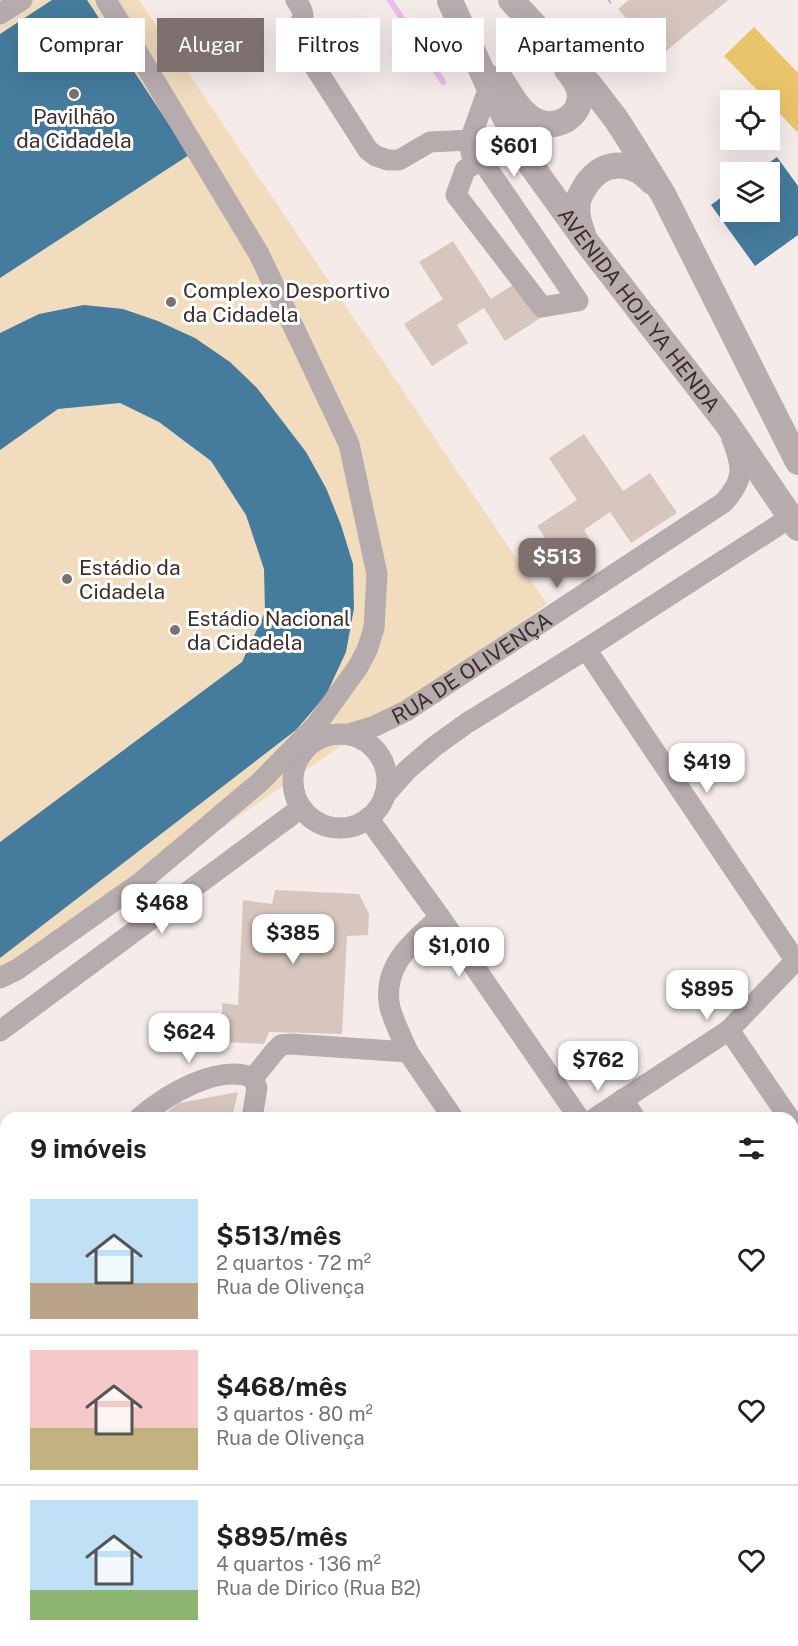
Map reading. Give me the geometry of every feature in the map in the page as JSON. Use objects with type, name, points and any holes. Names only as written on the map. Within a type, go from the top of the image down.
[{"type":"main road","points":[[450,1],[519,106],[532,119],[544,124],[566,121],[574,115],[580,101],[579,90],[573,76],[511,0]]},
{"type":"main road","points":[[511,0],[589,84],[616,119],[663,194],[798,462]]},
{"type":"main road","name":"AVENIDA HOJI YA HENDA","points":[[450,1],[489,87],[528,161],[585,240],[725,421],[794,522]]},
{"type":"main road","points":[[585,240],[577,219],[578,200],[589,180],[603,169],[616,165],[631,166],[644,173],[663,194]]},
{"type":"street","points":[[0,14],[22,0]]},
{"type":"street","points":[[0,978],[35,957],[141,882],[260,782],[317,724],[358,667],[367,650],[374,628],[377,574],[349,444],[260,254],[106,0]]},
{"type":"street","points":[[296,0],[304,14],[297,29],[297,39],[368,150],[388,160],[399,160],[430,142],[470,140]]},
{"type":"street","points":[[471,165],[470,140],[489,87]]},
{"type":"street","points":[[481,159],[578,301],[542,307],[456,195],[465,170],[471,165],[481,159]]},
{"type":"street","name":"RUA DE OLIVENÇA","points":[[349,734],[375,726],[406,711],[723,503],[733,493],[738,482],[740,467],[739,457],[725,421]]},
{"type":"street","points":[[384,796],[385,769],[381,759],[370,745],[358,737],[337,734],[321,737],[309,745],[296,762],[292,786],[301,808],[311,818],[326,826],[342,828],[356,825],[376,810],[384,796],[407,770],[467,723],[794,522]]},
{"type":"street","points":[[586,649],[796,959],[729,1030],[604,1112]]},
{"type":"street","points":[[0,1031],[301,808]]},
{"type":"street","points":[[368,818],[440,917],[575,1112]]},
{"type":"street","points":[[440,917],[400,957],[391,973],[388,989],[390,1009],[408,1052],[449,1112]]},
{"type":"street","points":[[729,1030],[785,1112]]},
{"type":"street","points":[[253,1078],[281,1045],[408,1052]]},
{"type":"street","points":[[146,1112],[180,1090],[206,1078],[240,1074],[253,1078]]},
{"type":"street","points":[[253,1078],[257,1088],[253,1112]]},
{"type":"street","points":[[623,1099],[631,1112]]},
{"type":"shaded area","name":"Complexo Desportivo da Cidadela","points":[[0,0],[139,0],[157,27],[157,72],[188,72],[547,604],[0,981]]},
{"type":"building: Moradias","points":[[754,27],[798,73],[797,132],[780,114],[780,90],[757,90],[724,56]]},
{"type":"building: Público","name":"Pavilhão da Cidadela","points":[[52,0],[87,0],[99,18],[24,18]]},
{"type":"building: Público","name":"Pavilhão da Cidadela","points":[[18,22],[18,72],[134,72],[189,155],[0,278],[0,34]]},
{"type":"building: Público","points":[[777,157],[798,186],[798,235],[755,266],[723,222],[780,222],[780,162],[770,162]]},
{"type":"building: Público","points":[[720,198],[720,217],[711,205]]},
{"type":"building: Público","points":[[84,305],[123,309],[158,321],[195,338],[230,362],[257,388],[306,452],[326,488],[353,564],[354,608],[346,652],[326,695],[296,730],[0,958],[0,842],[242,662],[265,612],[264,569],[246,515],[211,461],[159,422],[120,403],[58,409],[0,450],[0,333],[39,314]]},
{"type":"building: Outros","points":[[629,0],[728,0],[666,51],[666,18],[626,18],[618,9]]},
{"type":"building: Outros","points":[[453,241],[491,299],[519,281],[542,317],[505,341],[484,308],[457,325],[468,343],[432,366],[404,324],[443,299],[419,262]]},
{"type":"building: Outros","points":[[584,434],[623,491],[650,473],[677,513],[631,543],[610,512],[584,530],[593,544],[563,564],[537,526],[577,500],[549,458]]},
{"type":"building: Outros","points":[[275,890],[359,894],[369,914],[368,935],[347,936],[342,1034],[269,1032],[264,1044],[222,1042],[222,1003],[238,1005],[243,900],[272,904]]},
{"type":"building: Outros","points":[[238,1092],[233,1112],[167,1112],[179,1103]]},
{"type":"waterway","points":[[390,0],[443,82]]},
{"type":"place","name":"Pavilhão da Cidadela","points":[[74,94]]},
{"type":"place","name":"Complexo Desportivo da Cidadela","points":[[171,302]]},
{"type":"place","name":"Estádio da Cidadela","points":[[67,579]]},
{"type":"place","name":"Estádio Nacional da Cidadela","points":[[175,630]]}]
